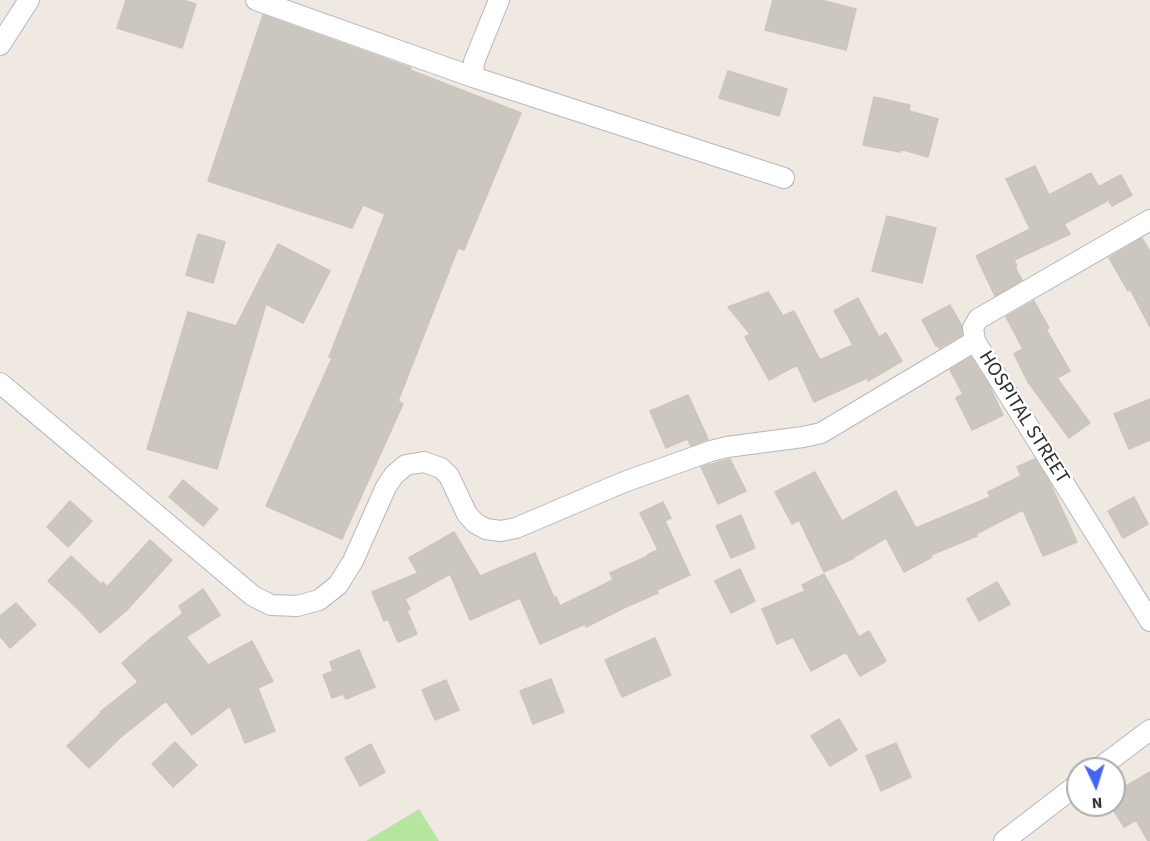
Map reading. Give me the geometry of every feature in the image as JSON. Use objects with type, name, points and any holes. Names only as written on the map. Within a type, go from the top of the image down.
[{"type":"street","points":[[0,45],[29,0]]},
{"type":"street","points":[[256,0],[474,77],[784,178]]},
{"type":"street","points":[[474,77],[474,62],[499,0]]},
{"type":"street","name":"HOSPITAL STREET","points":[[1150,220],[978,319],[973,328],[975,341],[1150,621]]},
{"type":"street","points":[[0,383],[253,596],[271,605],[297,606],[319,600],[338,585],[353,561],[386,487],[394,475],[406,465],[424,462],[441,468],[449,477],[467,513],[475,523],[486,529],[501,531],[516,528],[624,482],[711,451],[821,433],[975,341]]},
{"type":"street","points":[[1114,757],[1150,730]]},
{"type":"street","points":[[1004,841],[1066,793]]},
{"type":"green space","points":[[419,809],[439,841],[366,841]]},
{"type":"building","points":[[126,0],[182,0],[196,4],[182,48],[117,28]]},
{"type":"building","points":[[773,0],[821,0],[856,9],[846,50],[765,30]]},
{"type":"building","points":[[263,15],[411,68],[410,70],[521,113],[464,250],[458,248],[398,401],[403,404],[342,539],[266,506],[332,358],[329,357],[385,214],[363,205],[352,228],[208,181]]},
{"type":"building","points":[[728,71],[787,89],[779,116],[719,98]]},
{"type":"building","points":[[874,97],[910,105],[909,111],[938,119],[928,157],[900,149],[900,152],[863,145]]},
{"type":"building","points":[[1035,166],[1049,195],[1091,173],[1107,201],[1064,224],[1070,234],[1014,260],[1022,280],[995,296],[976,256],[1030,229],[1006,179]]},
{"type":"building","points":[[1121,175],[1132,195],[1112,206],[1100,186]]},
{"type":"building","points":[[887,216],[936,228],[922,283],[872,271]]},
{"type":"building","points":[[198,234],[225,242],[213,283],[186,275]]},
{"type":"building","points":[[1142,238],[1150,252],[1150,327],[1130,289],[1128,291],[1109,258]]},
{"type":"building","points":[[278,244],[330,271],[303,323],[266,304],[217,469],[147,449],[188,312],[236,326]]},
{"type":"building","points":[[768,292],[783,316],[794,311],[820,360],[853,345],[834,311],[858,298],[879,337],[886,333],[902,361],[868,381],[867,378],[814,402],[797,365],[769,380],[745,337],[750,334],[728,307]]},
{"type":"building","points":[[1034,301],[1049,328],[1046,329],[1070,371],[1057,378],[1090,423],[1069,438],[1028,382],[1014,354],[1023,349],[1006,317]]},
{"type":"building","points":[[950,305],[962,326],[962,335],[939,348],[922,320]]},
{"type":"building","points":[[971,357],[990,387],[1003,415],[972,430],[956,398],[963,394],[950,370]]},
{"type":"building","points":[[688,395],[708,439],[691,446],[687,439],[666,448],[650,411]]},
{"type":"building","points":[[1150,399],[1150,440],[1129,449],[1114,414]]},
{"type":"building","points":[[730,459],[746,491],[718,504],[701,467]]},
{"type":"building","points":[[1035,459],[1051,485],[1077,542],[1043,556],[1023,510],[976,534],[977,536],[931,555],[932,557],[904,572],[886,538],[854,558],[824,572],[799,520],[792,524],[775,492],[815,472],[842,521],[896,491],[916,528],[990,497],[988,492],[1021,476],[1017,467]]},
{"type":"building","points":[[183,480],[218,509],[203,526],[169,497]]},
{"type":"building","points":[[1134,497],[1148,524],[1123,538],[1108,511]]},
{"type":"building","points":[[70,501],[92,521],[68,547],[47,527]]},
{"type":"building","points":[[663,502],[671,518],[665,521],[690,575],[586,627],[585,624],[540,644],[520,598],[470,620],[450,574],[405,599],[410,609],[407,611],[417,634],[398,642],[388,619],[384,621],[372,592],[418,573],[409,558],[454,532],[480,576],[535,553],[554,598],[556,597],[560,606],[613,580],[610,573],[658,550],[640,513]]},
{"type":"building","points":[[741,515],[755,548],[731,558],[716,526]]},
{"type":"building","points":[[150,540],[172,560],[127,610],[100,633],[48,581],[71,556],[107,587]]},
{"type":"building","points":[[740,569],[755,601],[731,613],[715,581]]},
{"type":"building","points":[[824,574],[859,637],[869,631],[886,661],[860,676],[846,652],[811,671],[793,637],[777,644],[762,609],[805,591],[802,585]]},
{"type":"building","points":[[997,582],[1010,604],[979,621],[967,599]]},
{"type":"building","points":[[203,589],[220,615],[186,637],[208,665],[252,641],[273,681],[258,688],[275,731],[245,743],[230,706],[192,735],[166,701],[121,737],[89,768],[67,746],[100,712],[138,682],[122,663],[183,613],[179,606]]},
{"type":"building","points":[[16,603],[36,625],[10,648],[0,636],[0,616]]},
{"type":"building","points":[[655,638],[671,675],[622,697],[605,660]]},
{"type":"building","points":[[359,650],[375,687],[346,699],[343,694],[332,698],[323,675],[333,671],[330,662]]},
{"type":"building","points":[[551,679],[564,712],[533,724],[520,691]]},
{"type":"building","points":[[446,680],[459,710],[435,720],[422,690]]},
{"type":"building","points":[[839,719],[857,750],[830,766],[811,736]]},
{"type":"building","points":[[175,742],[197,765],[173,787],[152,764]]},
{"type":"building","points":[[896,743],[911,777],[881,791],[866,756]]},
{"type":"building","points":[[371,744],[385,772],[360,786],[345,758]]},
{"type":"building","points":[[1150,772],[1150,841],[1136,820],[1124,827],[1118,817],[1126,817],[1126,786]]}]
